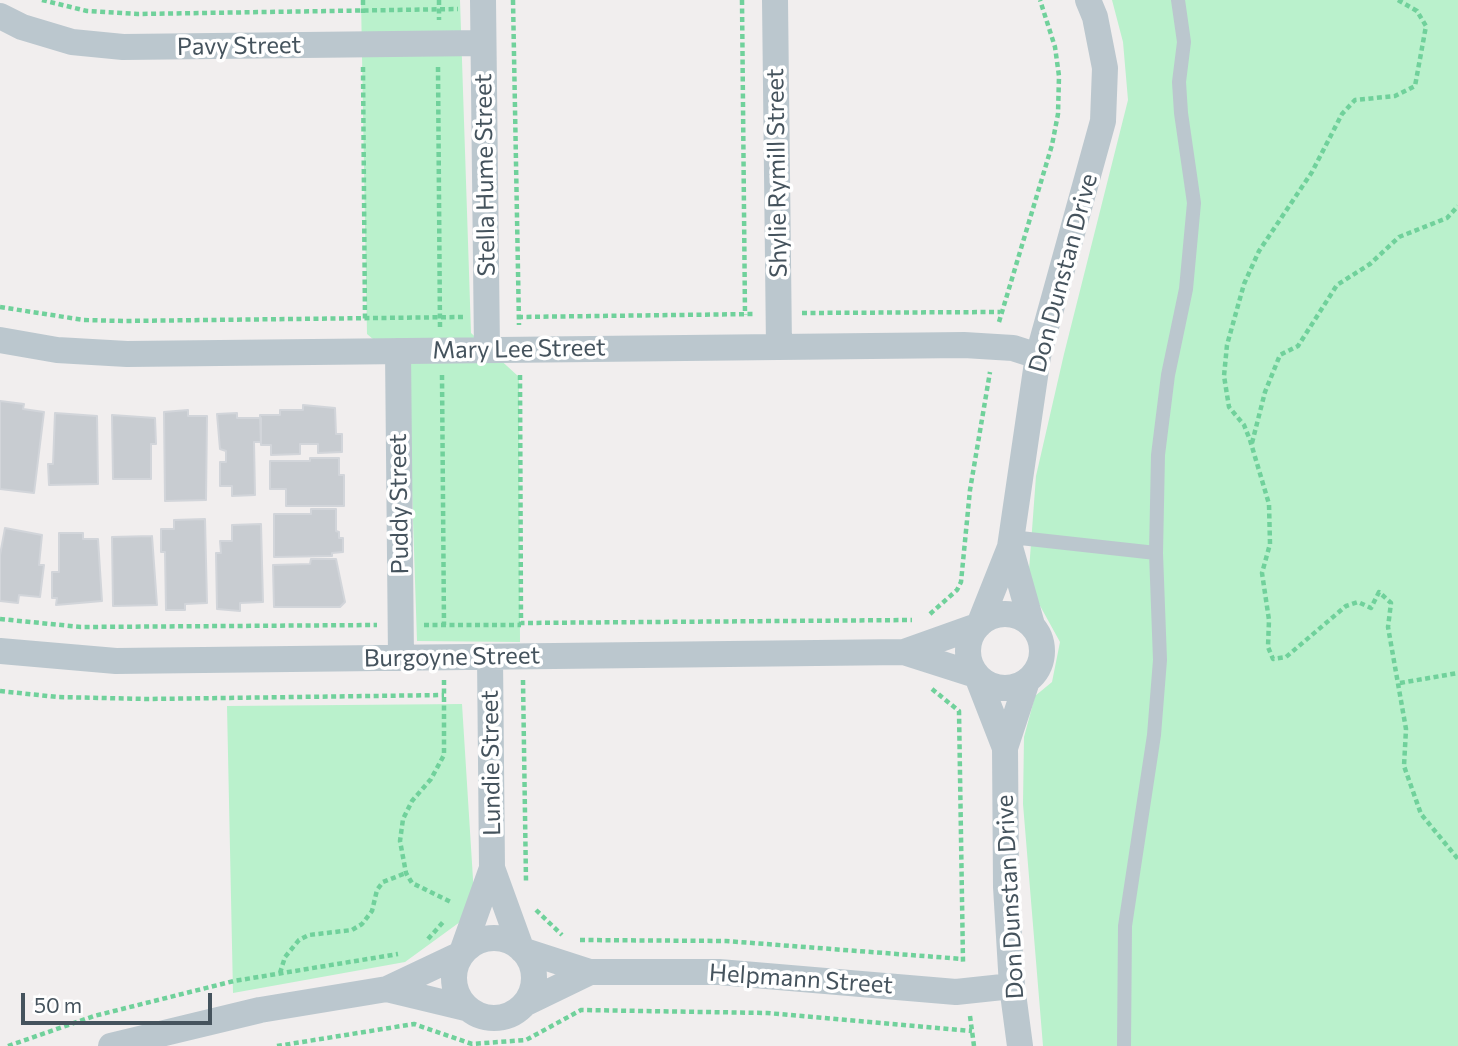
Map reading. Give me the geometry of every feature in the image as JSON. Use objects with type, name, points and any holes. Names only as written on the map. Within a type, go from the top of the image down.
[{"type":"street","name":"Shylie Rymill Street","points":[[775,0],[779,347]]},
{"type":"street","name":"Don Dunstan Drive","points":[[978,626],[1010,542],[1038,356],[1104,121],[1105,68],[1095,17],[1088,0]]},
{"type":"street","name":"Stella Hume Street","points":[[483,4],[487,350]]},
{"type":"street","name":"Pavy Street","points":[[0,16],[22,27],[72,42],[123,47],[483,43]]},
{"type":"street","name":"Mary Lee Street","points":[[0,340],[57,350],[127,354],[995,346],[1038,356]]},
{"type":"street","name":"Puddy Street","points":[[397,351],[401,658]]},
{"type":"street","name":"Don Dunstan Drive","points":[[1010,542],[1032,625]]},
{"type":"street","points":[[999,614],[1011,614],[1032,625],[1042,643],[1042,654],[1040,664],[1027,681],[1017,686],[995,687],[976,675],[968,656],[971,635],[978,626],[999,614]]},
{"type":"street","name":"Burgoyne Street","points":[[911,655],[978,626]]},
{"type":"street","name":"Burgoyne Street","points":[[0,651],[116,661],[911,655],[976,675]]},
{"type":"street","name":"Lundie Street","points":[[490,657],[492,868],[521,949]]},
{"type":"street","name":"Don Dunstan Drive","points":[[976,675],[1004,748]]},
{"type":"street","name":"Don Dunstan Drive","points":[[1020,1046],[1012,986],[1006,887],[1004,748],[1027,681]]},
{"type":"street","name":"Lundie Street","points":[[462,953],[466,908],[492,868]]},
{"type":"street","points":[[111,1046],[261,1010],[387,989],[462,953],[480,940],[491,938],[502,939],[521,949],[528,957],[534,975],[526,1003],[518,1011],[497,1019],[475,1014],[466,1008],[387,989]]},
{"type":"street","name":"Helpmann Street","points":[[521,949],[590,972],[719,972],[967,991],[1012,986]]},
{"type":"street","points":[[462,953],[456,962],[453,982],[455,991],[466,1008]]},
{"type":"street","name":"Helpmann Street","points":[[526,1003],[590,972]]},
{"type":"lane","points":[[1124,1046],[1125,926],[1154,735],[1160,660],[1156,553],[1158,455],[1168,375],[1186,289],[1194,203],[1181,113],[1179,82],[1184,42],[1178,0]]},
{"type":"lane","points":[[1010,542],[1156,553]]},
{"type":"path","points":[[42,0],[69,8],[111,13],[363,11],[439,9],[483,4]]},
{"type":"path","points":[[363,0],[365,318]]},
{"type":"path","points":[[439,0],[444,755],[431,779],[412,801],[403,819],[400,841],[406,873],[417,888],[466,908]]},
{"type":"path","points":[[513,0],[522,623],[916,620],[928,616],[957,590],[961,582],[970,489],[1000,312],[1052,145],[1058,114],[1059,76],[1055,47],[1040,0]]},
{"type":"path","points":[[741,0],[745,315]]},
{"type":"path","points":[[1398,0],[1417,11],[1426,26],[1415,86],[1395,96],[1354,100],[1342,114],[1312,172],[1259,251],[1244,284],[1227,345],[1224,376],[1229,407],[1244,425],[1269,504],[1270,544],[1262,573],[1269,620],[1268,647],[1273,659],[1286,657],[1346,606],[1358,602],[1371,607],[1379,592],[1391,603],[1388,627],[1406,729],[1404,766],[1420,814],[1458,859]]},
{"type":"path","points":[[1251,447],[1265,392],[1280,355],[1298,346],[1338,285],[1370,264],[1399,237],[1447,218],[1458,206]]},
{"type":"path","points":[[911,655],[920,678],[959,711],[963,959],[974,1046]]},
{"type":"path","points":[[1400,683],[1458,673]]},
{"type":"path","points":[[0,691],[57,697],[148,699],[444,695]]},
{"type":"path","points":[[280,972],[285,957],[299,940],[309,935],[345,932],[362,924],[372,911],[377,890],[383,882],[406,873]]},
{"type":"path","points":[[508,911],[532,907],[567,940]]},
{"type":"path","points":[[417,947],[445,921],[466,908]]},
{"type":"path","points":[[575,940],[726,940],[963,959]]},
{"type":"path","points":[[8,1046],[94,1016],[280,972],[406,951]]},
{"type":"path","points":[[278,1046],[414,1024],[472,1044],[526,1040],[581,1010],[767,1013],[972,1031]]},
{"type":"green space","points":[[361,0],[460,0],[471,333],[519,377],[520,642],[417,641],[408,369],[367,334]]},
{"type":"green space","points":[[1112,0],[1458,0],[1458,1046],[1043,1046],[1023,804],[1024,737],[1035,696],[1052,682],[1060,642],[1028,584],[1036,476],[1128,100],[1123,42]]},
{"type":"green space","points":[[462,704],[475,911],[405,962],[233,993],[227,706]]},
{"type":"building","points":[[0,401],[24,404],[23,409],[44,412],[34,493],[0,489]]},
{"type":"building","points":[[303,405],[335,408],[336,434],[342,434],[342,452],[318,453],[318,444],[300,444],[300,454],[271,455],[271,445],[261,445],[260,415],[280,415],[280,410],[303,410]]},
{"type":"building","points":[[188,410],[188,416],[207,416],[206,500],[165,501],[164,412]]},
{"type":"building","points":[[55,413],[97,416],[98,484],[49,485],[48,464],[53,464]]},
{"type":"building","points":[[237,413],[237,418],[261,418],[261,442],[254,442],[255,495],[232,496],[232,486],[220,486],[220,462],[226,462],[226,451],[220,449],[217,414]]},
{"type":"building","points":[[112,415],[155,418],[156,444],[151,444],[151,479],[113,479]]},
{"type":"building","points":[[310,458],[339,458],[339,475],[344,475],[344,506],[286,506],[286,489],[270,489],[270,461],[310,461]]},
{"type":"building","points":[[311,509],[336,509],[336,531],[339,532],[339,538],[343,538],[343,552],[332,553],[332,556],[274,557],[274,514],[311,514]]},
{"type":"building","points":[[205,519],[207,603],[185,604],[185,610],[166,610],[165,552],[161,552],[161,529],[174,529],[174,520]]},
{"type":"building","points":[[261,524],[263,602],[240,603],[240,611],[217,609],[216,553],[221,553],[220,541],[232,541],[232,525]]},
{"type":"building","points":[[5,528],[42,535],[39,565],[44,565],[40,597],[19,595],[18,603],[0,601],[0,555]]},
{"type":"building","points":[[59,533],[83,533],[83,539],[98,539],[102,601],[56,605],[57,598],[52,598],[52,572],[59,572]]},
{"type":"building","points":[[152,536],[157,605],[113,606],[112,537]]},
{"type":"building","points":[[311,559],[336,559],[345,602],[340,607],[274,607],[273,565],[310,564]]}]
